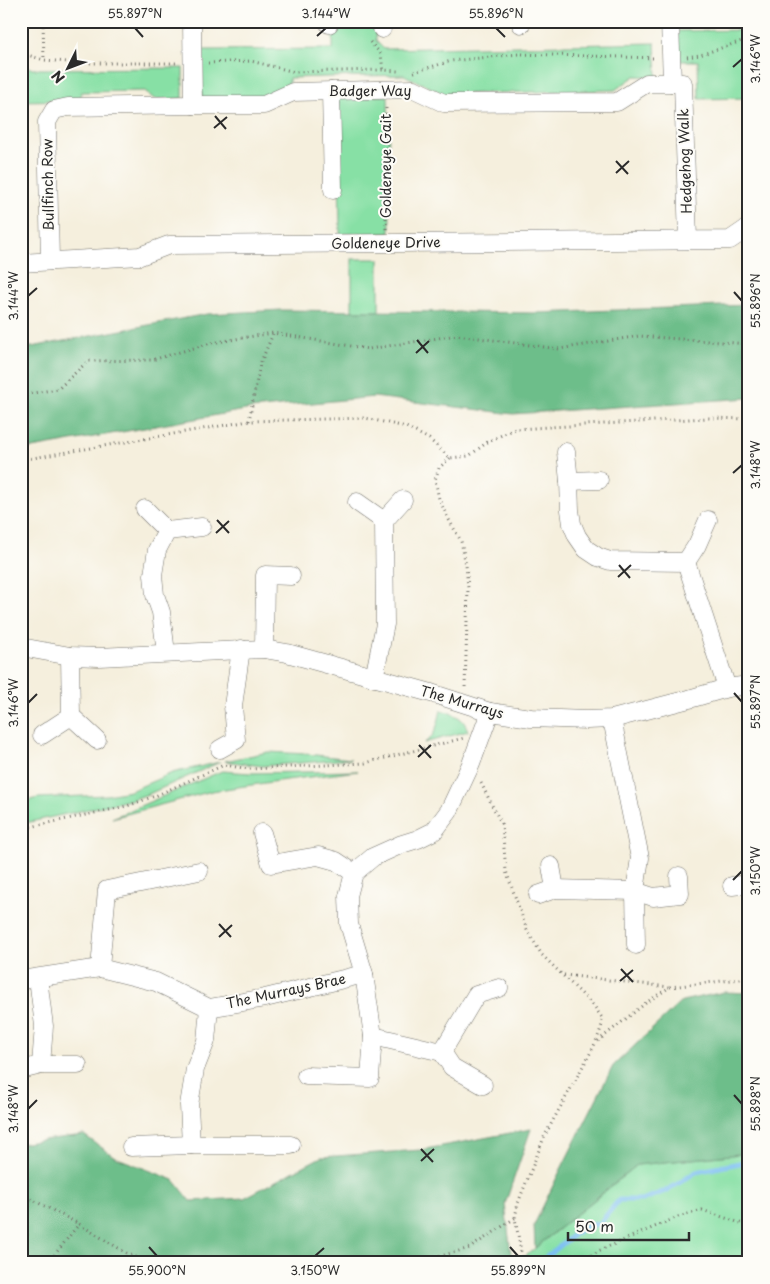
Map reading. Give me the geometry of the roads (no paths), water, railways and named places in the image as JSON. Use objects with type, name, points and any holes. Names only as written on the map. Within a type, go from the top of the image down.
[{"type":"street","points":[[192,21],[193,105]]},
{"type":"street","name":"Hedgehog Walk","points":[[670,21],[671,58],[677,83],[688,240]]},
{"type":"street","name":"Badger Way","points":[[54,110],[68,107],[264,105],[293,92],[414,89],[444,103],[617,102],[647,83],[677,83]]},
{"type":"street","points":[[331,91],[333,190]]},
{"type":"street","name":"Bullfinch Row","points":[[50,262],[47,122],[54,110]]},
{"type":"street","name":"Goldeneye Drive","points":[[21,263],[140,256],[169,245],[730,240],[749,227]]},
{"type":"street","points":[[566,452],[572,524],[577,536],[586,549],[598,557],[610,561],[686,562]]},
{"type":"street","points":[[569,481],[599,480]]},
{"type":"street","points":[[374,678],[385,624],[384,521],[403,500]]},
{"type":"street","points":[[357,502],[384,521]]},
{"type":"street","points":[[146,509],[167,531]]},
{"type":"street","points":[[686,562],[697,545],[708,520]]},
{"type":"street","points":[[167,531],[202,527]]},
{"type":"street","points":[[166,653],[161,612],[155,595],[153,575],[157,550],[167,531]]},
{"type":"street","points":[[686,562],[727,688]]},
{"type":"street","points":[[264,649],[265,575],[291,576]]},
{"type":"street","name":"The Murrays","points":[[21,647],[70,656],[100,657],[264,649],[287,653],[431,693],[490,712],[531,718],[612,719],[727,688],[749,684]]},
{"type":"street","points":[[220,750],[241,743],[233,706],[241,649]]},
{"type":"street","points":[[70,656],[71,716],[97,740]]},
{"type":"street","points":[[262,833],[271,864],[318,856],[336,861],[354,873],[373,857],[402,844],[418,840],[434,830],[450,811],[471,764],[490,712]]},
{"type":"street","points":[[42,735],[71,716]]},
{"type":"street","points":[[612,719],[640,858],[635,891],[636,946]]},
{"type":"street","points":[[551,866],[555,889]]},
{"type":"street","points":[[100,968],[107,890],[199,871]]},
{"type":"street","name":"The Murrays Brae","points":[[306,1076],[370,1078],[373,1036],[364,974],[349,924],[348,896],[354,873]]},
{"type":"street","points":[[538,895],[555,889],[635,891],[653,897],[680,894],[679,876]]},
{"type":"street","name":"The Murrays Brae","points":[[41,1065],[44,1026],[30,979],[100,968],[156,982],[209,1008],[265,998],[364,974]]},
{"type":"street","points":[[442,1052],[476,995],[500,988]]},
{"type":"street","name":"The Murrays Brae","points":[[191,1144],[189,1105],[195,1069],[206,1041],[209,1008]]},
{"type":"street","points":[[373,1036],[442,1052],[452,1067],[483,1085]]},
{"type":"street","points":[[21,1070],[41,1065],[78,1065]]},
{"type":"street","points":[[130,1147],[191,1144],[292,1145]]},
{"type":"waterway","points":[[539,1263],[582,1228],[600,1223],[619,1200],[642,1200],[668,1190],[696,1172],[749,1161]]}]
